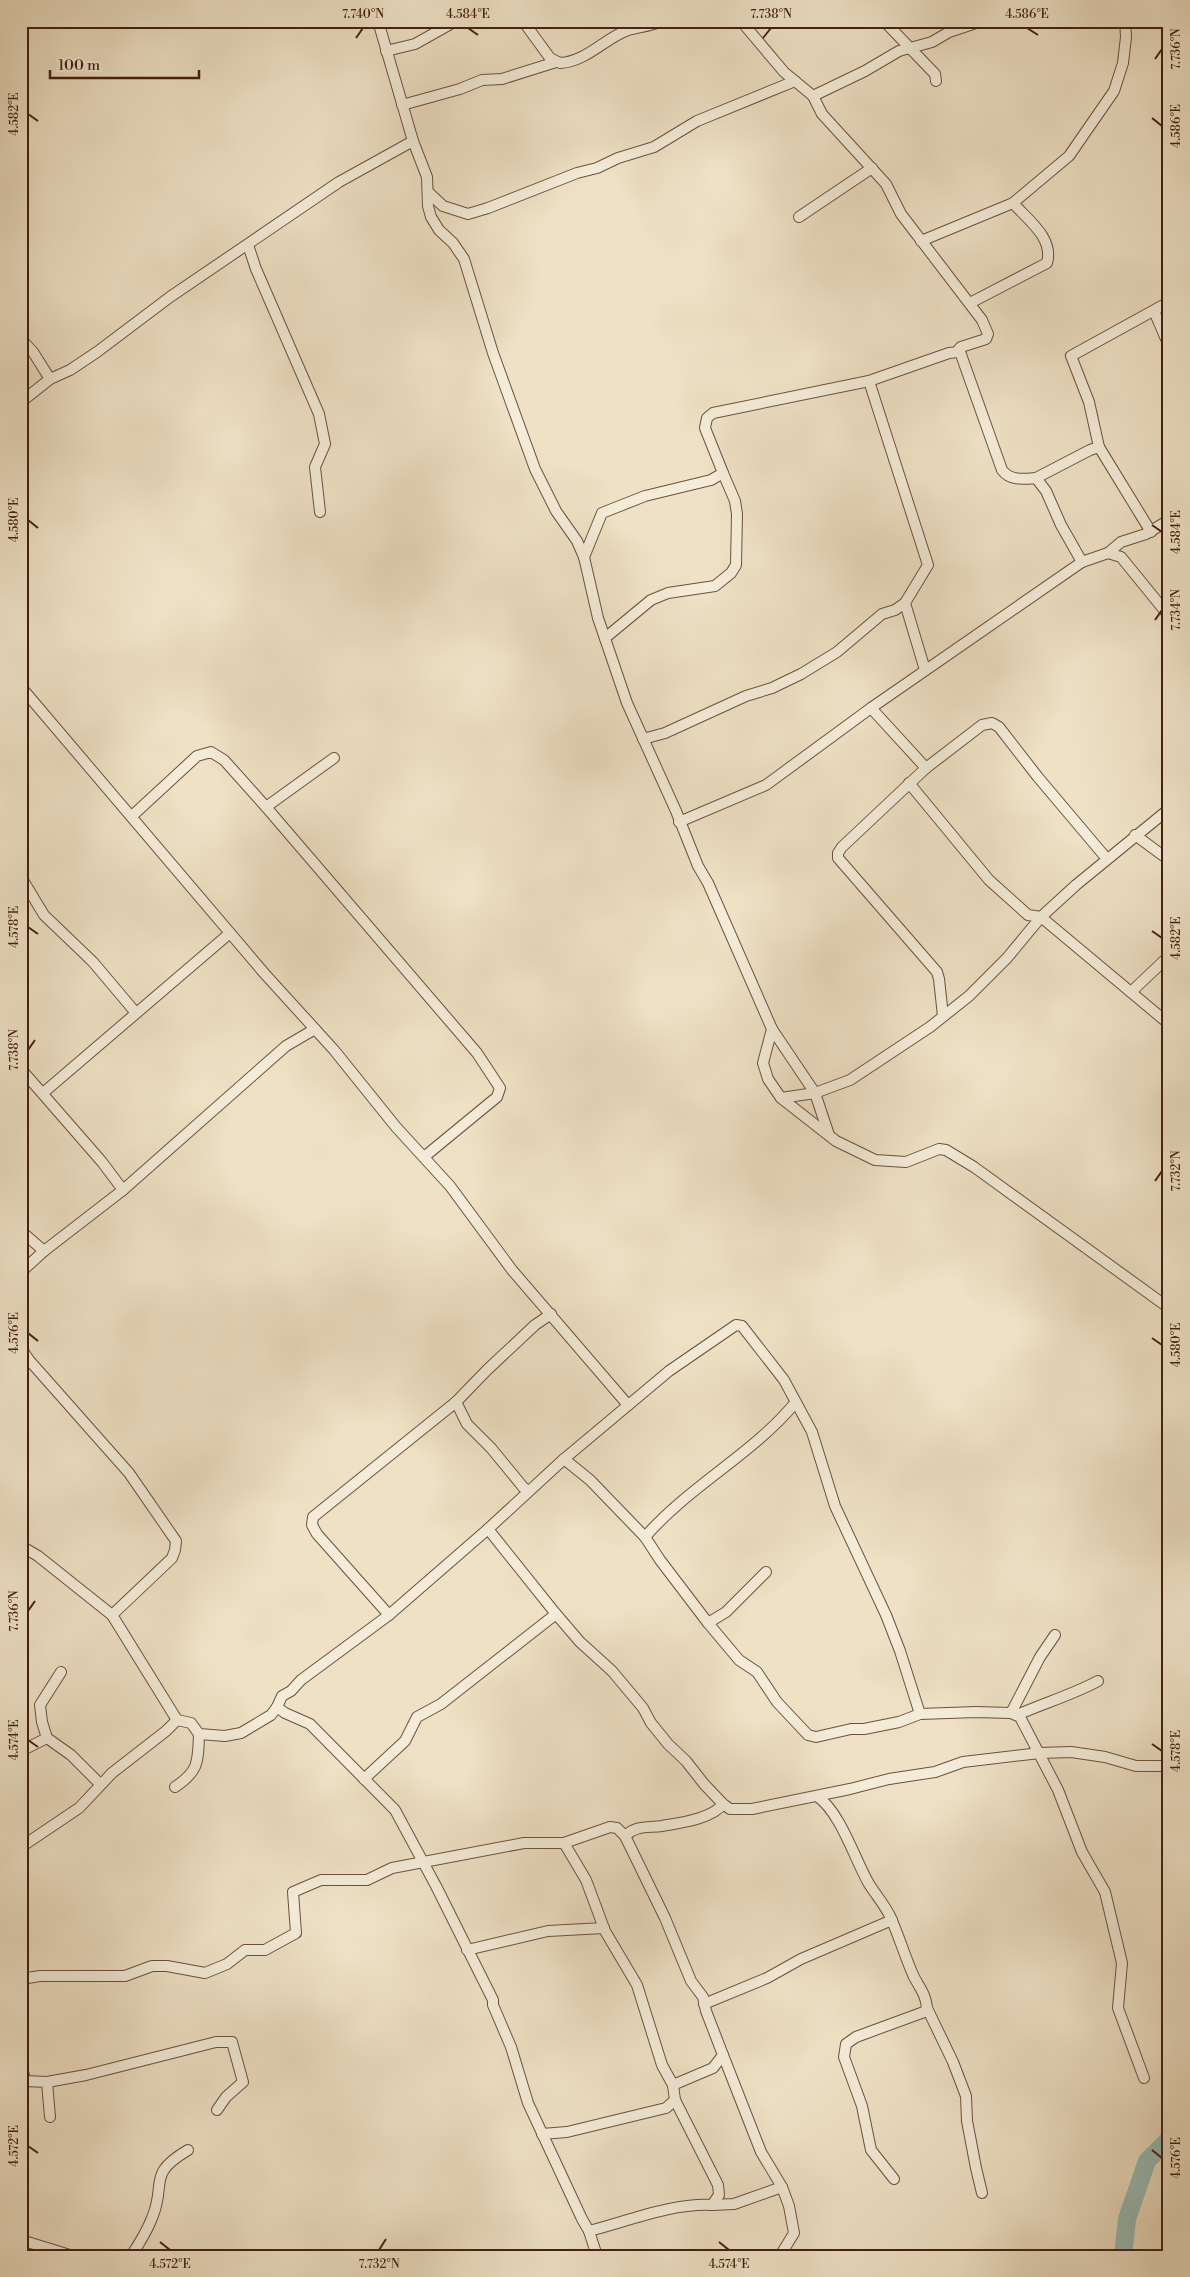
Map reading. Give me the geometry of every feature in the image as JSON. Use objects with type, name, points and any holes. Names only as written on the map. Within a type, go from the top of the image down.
[{"type":"street","points":[[378,21],[413,141],[427,177],[428,206],[434,224],[453,243],[464,259],[493,353],[535,469],[556,511],[577,541],[584,557],[591,592],[627,703],[676,811],[678,822],[772,1028],[815,1092],[830,1136]]},
{"type":"street","points":[[386,50],[415,44],[456,21]]},
{"type":"street","points":[[523,21],[550,58],[556,62]]},
{"type":"street","points":[[402,105],[460,89],[482,80],[502,79],[556,62],[566,63],[626,31],[651,26],[662,21]]},
{"type":"street","points":[[605,638],[651,600],[668,593],[715,586],[731,573],[736,564],[737,514],[735,501],[705,428],[707,418],[713,414],[869,381],[949,353],[958,352],[961,347],[986,339],[988,334],[970,303],[901,214],[886,184],[822,114],[813,96],[784,72],[742,21]]},
{"type":"street","points":[[884,21],[934,74],[936,81]]},
{"type":"street","points":[[813,96],[865,71],[898,51],[932,42],[949,32],[982,21]]},
{"type":"street","points":[[921,241],[1013,202],[1069,156],[1114,90],[1123,62],[1125,21]]},
{"type":"street","points":[[428,192],[443,206],[468,214],[488,208],[577,173],[597,168],[618,158],[654,147],[697,121],[795,81]]},
{"type":"street","points":[[21,402],[50,379],[70,370],[97,352],[170,297],[340,182],[413,141]]},
{"type":"street","points":[[799,217],[872,168]]},
{"type":"street","points":[[970,303],[1047,263],[1049,256],[1046,240],[1013,202]]},
{"type":"street","points":[[248,245],[256,269],[319,414],[325,444],[315,467],[320,512]]},
{"type":"street","points":[[1151,532],[1099,447],[1088,402],[1071,356],[1169,302]]},
{"type":"street","points":[[1154,311],[1169,346]]},
{"type":"street","points":[[21,340],[33,352],[50,379]]},
{"type":"street","points":[[959,349],[1002,470],[1007,476],[1014,478],[1036,478],[1099,447]]},
{"type":"street","points":[[644,739],[665,733],[746,696],[772,688],[801,674],[837,652],[882,614],[895,610],[904,603],[928,565],[869,381]]},
{"type":"street","points":[[584,557],[602,513],[645,496],[712,480],[723,473]]},
{"type":"street","points":[[1036,478],[1046,490],[1061,525],[1082,562]]},
{"type":"street","points":[[678,822],[766,785],[871,708],[1082,562],[1108,552],[1121,542],[1151,532],[1169,520]]},
{"type":"street","points":[[1108,552],[1121,557],[1169,616]]},
{"type":"street","points":[[904,603],[925,670]]},
{"type":"street","points":[[21,687],[230,933],[315,1029],[375,1103],[470,1210],[491,1244],[512,1270],[628,1405]]},
{"type":"street","points":[[871,708],[926,768]]},
{"type":"street","points":[[943,1016],[937,972],[838,858],[838,853],[842,847],[909,783],[982,725],[992,724],[999,727],[1037,776],[1108,859]]},
{"type":"street","points":[[132,816],[197,756],[211,752],[224,760],[477,1053],[500,1088],[497,1097],[424,1157]]},
{"type":"street","points":[[266,807],[334,758]]},
{"type":"street","points":[[909,783],[989,880],[1028,915],[1041,917],[1169,1024]]},
{"type":"street","points":[[781,1098],[815,1092],[850,1080],[943,1016],[969,996],[1007,958],[1041,917],[1135,835],[1169,809]]},
{"type":"street","points":[[1135,835],[1169,860]]},
{"type":"street","points":[[21,877],[44,915],[92,962],[136,1013]]},
{"type":"street","points":[[43,1093],[230,933]]},
{"type":"street","points":[[1131,992],[1169,956]]},
{"type":"street","points":[[772,1028],[764,1063],[768,1080],[781,1098],[830,1136],[848,1148],[874,1160],[889,1162],[906,1162],[930,1151],[946,1150],[974,1167],[1169,1308]]},
{"type":"street","points":[[21,1272],[44,1251],[123,1190],[286,1046],[315,1029]]},
{"type":"street","points":[[21,1069],[102,1162],[123,1190]]},
{"type":"street","points":[[21,1231],[44,1251]]},
{"type":"street","points":[[389,1615],[313,1530],[312,1520],[322,1508],[456,1402],[486,1370],[535,1325],[551,1314]]},
{"type":"street","points":[[199,1734],[225,1736],[241,1733],[271,1715],[282,1696],[389,1615],[488,1529],[564,1459],[628,1405],[669,1371],[736,1325],[742,1326],[784,1380],[812,1432],[835,1506],[886,1615],[909,1673],[920,1714]]},
{"type":"street","points":[[21,1348],[29,1360],[129,1473],[176,1541],[176,1550],[172,1558],[112,1615]]},
{"type":"street","points":[[456,1402],[467,1424],[491,1448],[528,1491]]},
{"type":"street","points":[[646,1537],[655,1526],[699,1487],[781,1420],[795,1403]]},
{"type":"street","points":[[564,1459],[590,1480],[646,1537],[660,1560],[708,1623],[739,1660],[757,1672],[777,1702],[808,1735],[816,1737],[851,1729],[864,1729],[899,1722],[920,1714],[958,1712],[1014,1714],[1073,1694],[1098,1681]]},
{"type":"street","points":[[488,1529],[580,1642],[612,1671],[643,1708],[651,1723],[723,1804],[730,1809],[752,1809],[817,1796],[912,1774],[935,1772],[963,1762],[1040,1753],[1071,1752],[1105,1757],[1136,1766],[1169,1766]]},
{"type":"street","points":[[21,1546],[38,1556],[112,1615],[177,1720],[190,1722],[199,1734],[198,1755],[191,1776],[175,1787]]},
{"type":"street","points":[[708,1623],[726,1612],[766,1572]]},
{"type":"street","points":[[364,1779],[405,1741],[417,1717],[441,1704],[556,1614]]},
{"type":"street","points":[[1014,1714],[1040,1657],[1055,1635]]},
{"type":"street","points":[[61,1672],[40,1705],[42,1722],[47,1738],[71,1755],[100,1784]]},
{"type":"street","points":[[277,1707],[285,1713],[310,1724],[395,1810],[424,1862],[493,2000],[493,2005],[511,2047],[528,2103],[582,2219],[590,2231],[597,2256]]},
{"type":"street","points":[[1014,1714],[1040,1753],[1058,1790],[1082,1852],[1105,1892],[1122,1963],[1118,2008],[1144,2078]]},
{"type":"street","points":[[21,1847],[79,1808],[112,1773],[166,1731],[177,1720]]},
{"type":"street","points":[[21,1751],[47,1738]]},
{"type":"street","points":[[817,1796],[828,1804],[856,1854],[870,1885],[878,1893],[892,1920],[914,1976],[926,1998],[927,2008],[953,2062],[966,2096],[967,2121],[982,2193]]},
{"type":"street","points":[[625,1836],[644,1826],[663,1826],[711,1814],[723,1804]]},
{"type":"street","points":[[21,1979],[40,1976],[125,1976],[152,1966],[167,1966],[206,1973],[227,1964],[245,1950],[265,1950],[296,1933],[293,1892],[321,1880],[367,1880],[392,1868],[524,1843],[564,1843],[610,1827],[618,1828],[625,1836],[664,1918],[691,1981],[703,1997],[723,2055],[761,2152],[782,2187],[789,2206],[794,2234],[780,2256]]},
{"type":"street","points":[[564,1843],[586,1880],[604,1928],[637,1985],[662,2066],[673,2085],[674,2100],[718,2185],[718,2195],[712,2205]]},
{"type":"street","points":[[704,2004],[767,1978],[801,1959],[892,1920]]},
{"type":"street","points":[[467,1950],[548,1930],[604,1928]]},
{"type":"street","points":[[894,2179],[871,2150],[868,2128],[851,2082],[844,2057],[844,2049],[856,2037],[874,2029],[918,2016],[927,2008]]},
{"type":"street","points":[[21,2062],[23,2082],[47,2082],[94,2073],[216,2042],[232,2042],[243,2082],[226,2097],[217,2110]]},
{"type":"street","points":[[673,2085],[712,2068],[723,2055]]},
{"type":"street","points":[[47,2082],[50,2117]]},
{"type":"street","points":[[542,2134],[567,2132],[666,2108],[674,2100]]},
{"type":"street","points":[[131,2256],[152,2218],[160,2176],[165,2166],[188,2150]]},
{"type":"street","points":[[590,2231],[698,2204],[734,2204],[782,2187]]},
{"type":"street","points":[[21,2240],[73,2256]]},
{"type":"waterway","points":[[1123,2256],[1127,2219],[1147,2161],[1169,2139]]}]
